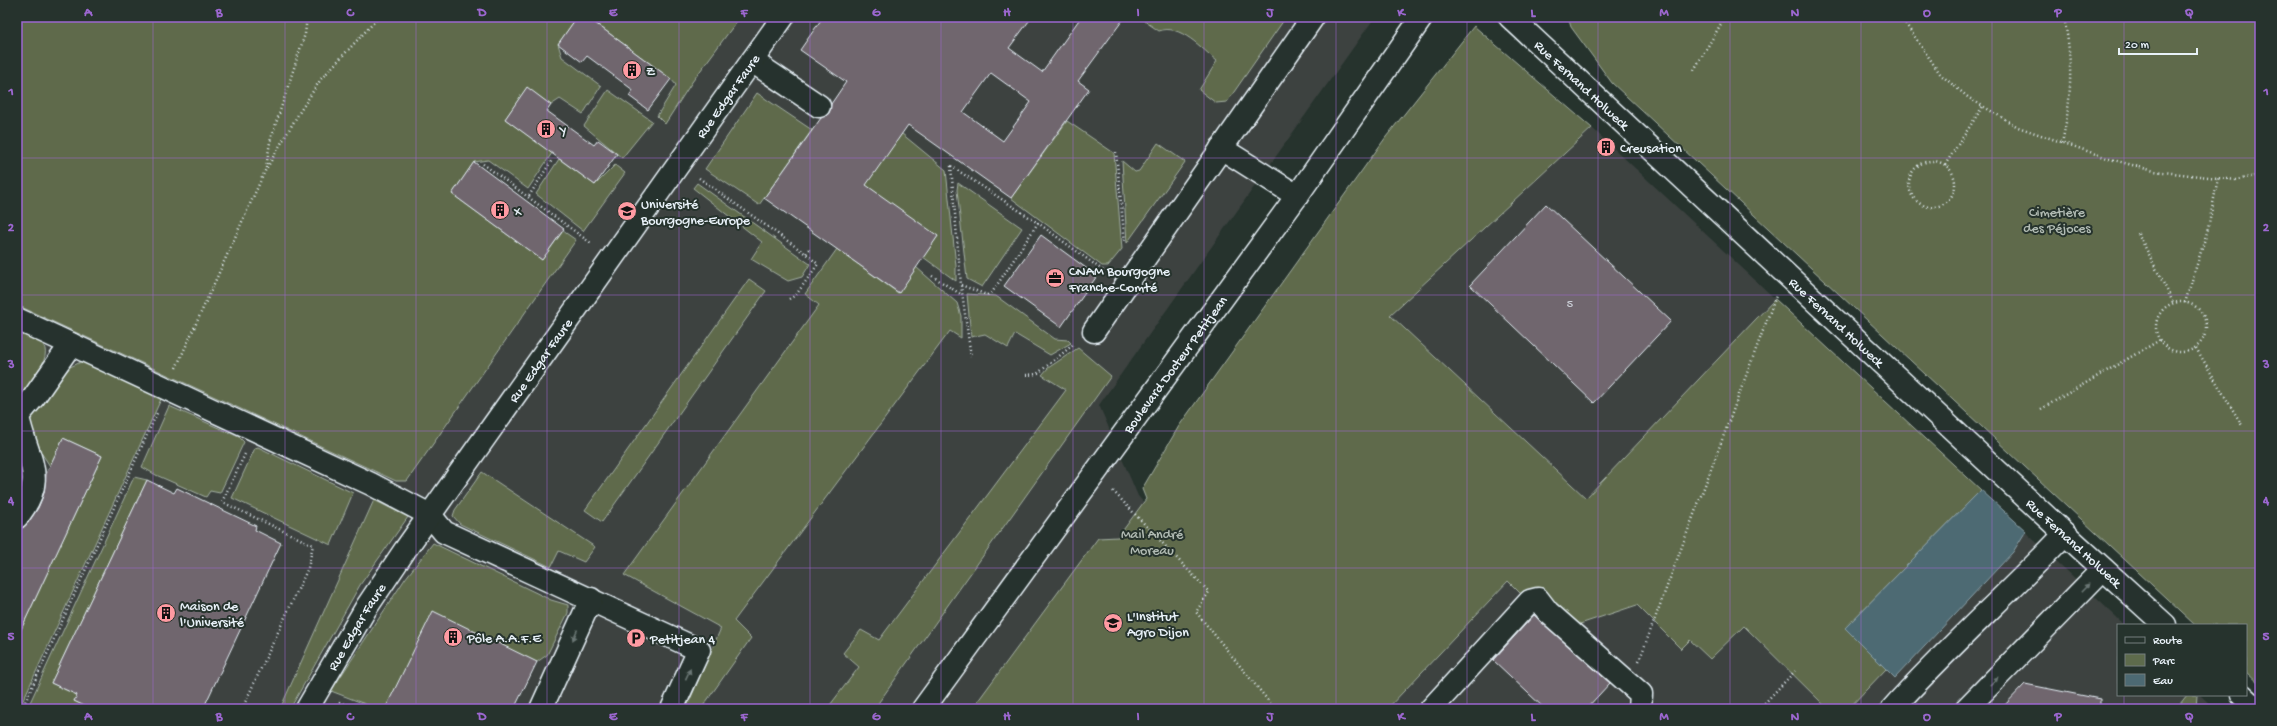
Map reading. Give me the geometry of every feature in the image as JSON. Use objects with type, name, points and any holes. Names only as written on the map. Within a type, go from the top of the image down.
[{"type":"street","name":"Rue Edgar Faure","points":[[307,709],[366,608],[430,515],[783,17]]},
{"type":"street","points":[[1094,331],[1313,17]]},
{"type":"street","name":"Boulevard Docteur Petitjean","points":[[923,709],[1297,196],[1422,17]]},
{"type":"street","name":"Rue Fernand Holweck","points":[[1510,17],[2064,534],[2164,624]]},
{"type":"street","points":[[752,61],[819,106]]},
{"type":"street","points":[[1222,148],[1297,196]]},
{"type":"street","points":[[17,318],[370,484],[430,515],[444,532],[699,650],[672,709]]},
{"type":"street","points":[[17,518],[29,503],[34,487],[30,455],[17,417],[71,344]]},
{"type":"street","points":[[1892,709],[1948,650],[2031,570],[2064,534]]},
{"type":"street","points":[[1966,709],[2103,569]]},
{"type":"street","points":[[541,709],[591,599]]},
{"type":"street","points":[[1431,709],[1530,602],[1538,599],[1548,612],[1641,694],[1640,709]]},
{"type":"path","points":[[265,171],[270,142],[305,34],[307,17]]},
{"type":"path","points":[[22,709],[168,389],[183,350],[265,171],[321,80],[380,17]]},
{"type":"path","points":[[1694,70],[1725,17]]},
{"type":"path","points":[[1901,17],[1941,75],[1969,98],[2018,127],[2110,159],[2154,171],[2236,180],[2260,175]]},
{"type":"path","points":[[2062,143],[2070,108],[2071,77],[2064,17]]},
{"type":"path","points":[[1945,165],[1983,106]]},
{"type":"path","points":[[971,357],[962,296],[951,166],[1038,223],[1104,272],[1130,279],[1125,246],[1116,152]]},
{"type":"path","points":[[529,196],[552,160]]},
{"type":"path","points":[[1930,161],[1945,165],[1954,176],[1955,184],[1950,198],[1945,203],[1930,207],[1916,201],[1909,188],[1912,173],[1917,167],[1930,161]]},
{"type":"path","points":[[483,164],[529,196],[611,259]]},
{"type":"path","points":[[679,164],[818,264],[796,295],[789,299]]},
{"type":"path","points":[[2185,303],[2208,229],[2218,178]]},
{"type":"path","points":[[961,285],[987,295],[994,292],[1038,223]]},
{"type":"path","points":[[2138,233],[2174,304]]},
{"type":"path","points":[[806,254],[810,247]]},
{"type":"path","points":[[1630,684],[1785,272]]},
{"type":"path","points":[[932,276],[962,296]]},
{"type":"path","points":[[2185,303],[2193,305],[2204,318],[2205,334],[2196,348],[2188,352],[2175,352],[2164,346],[2160,340],[2156,324],[2163,310],[2174,304],[2185,303]]},
{"type":"path","points":[[1026,375],[1037,374],[1094,331]]},
{"type":"path","points":[[2041,408],[2160,340]]},
{"type":"path","points":[[2196,348],[2243,427]]},
{"type":"path","points":[[242,709],[308,568],[313,544],[222,502],[256,430]]},
{"type":"path","points":[[1096,473],[1210,592],[1196,612],[1275,709]]},
{"type":"path","points":[[1759,709],[1795,670]]},
{"type":"shaded area","name":"Université Bourgogne-Europe","points":[[17,17],[1375,17],[1099,405],[1138,496],[1323,709],[17,709]]},
{"type":"shaded area","points":[[1592,128],[2124,624],[2117,624],[2117,696],[2201,696],[2215,709],[1387,709],[1552,534],[1528,444],[1390,315]]},
{"type":"green space","points":[[17,17],[577,17],[558,44],[562,57],[601,86],[583,114],[560,99],[551,105],[527,88],[505,119],[552,153],[528,189],[488,160],[474,162],[452,194],[542,260],[563,231],[576,240],[407,481],[396,481],[17,305]]},
{"type":"green space","points":[[587,17],[740,17],[692,82],[665,124],[657,116],[676,85],[671,79]]},
{"type":"green space","points":[[1286,17],[1227,102],[1216,103],[1199,90],[1217,61],[1198,44],[1183,34],[1167,30],[1159,31],[1140,18]]},
{"type":"green space","name":"Cimetière des Péjoces","points":[[1568,17],[2260,17],[2260,685],[2247,673],[2247,624],[2194,624],[1612,83],[1571,27]]},
{"type":"green space","name":"Mail André Moreau","points":[[1474,26],[1592,128],[1390,315],[1586,498],[1775,299],[1981,490],[1845,628],[1886,669],[1848,709],[1828,709],[1744,626],[1710,659],[1690,640],[1681,649],[1637,605],[1574,626],[1531,589],[1524,597],[1508,581],[1387,709],[972,709],[1098,538],[1118,537],[1146,499],[1142,489],[1179,426],[1386,137]]},
{"type":"green space","points":[[608,90],[652,121],[622,158],[584,126]]},
{"type":"green space","points":[[757,93],[812,130],[759,205],[705,169]]},
{"type":"green space","points":[[1067,121],[1114,153],[1122,249],[1108,266],[1102,266],[1011,198]]},
{"type":"green space","points":[[896,129],[946,170],[956,266],[956,281],[923,257],[938,236],[858,197]]},
{"type":"green space","points":[[1158,143],[1185,162],[1127,243],[1122,161],[1135,172],[1139,171]]},
{"type":"green space","points":[[559,159],[595,185],[615,165],[625,173],[583,231],[536,194]]},
{"type":"green space","points":[[697,183],[810,264],[802,277],[788,281],[751,259],[762,242],[693,188]]},
{"type":"green space","points":[[958,183],[1022,228],[982,287],[967,279],[957,190]]},
{"type":"green space","points":[[837,249],[898,293],[916,267],[957,303],[961,316],[961,338],[950,331],[734,621],[751,638],[701,709],[686,709],[721,628],[624,575],[819,305],[805,294]]},
{"type":"green space","points":[[749,279],[766,291],[602,522],[585,510]]},
{"type":"green space","points":[[967,294],[996,296],[1055,339],[1068,340],[1071,343],[1050,355],[1015,334],[1008,348],[985,334],[971,337]]},
{"type":"green space","points":[[17,330],[37,339],[43,345],[45,352],[44,360],[40,369],[17,399]]},
{"type":"green space","points":[[1078,348],[1111,376],[874,709],[827,709],[859,667],[843,653],[861,630],[879,640],[1066,390],[1042,375],[1048,368]]},
{"type":"green space","points":[[81,362],[133,382],[162,397],[19,709],[17,709],[17,638],[102,456],[63,438],[50,466],[36,445],[29,429],[31,414],[70,367]]},
{"type":"green space","points":[[169,406],[239,437],[244,442],[220,493],[210,491],[206,497],[156,475],[142,467]]},
{"type":"green space","points":[[258,447],[353,493],[331,545],[232,498],[255,448]]},
{"type":"green space","points":[[482,472],[595,547],[584,562],[559,551],[551,567],[460,524],[453,516],[455,510]]},
{"type":"green space","points":[[134,477],[147,480],[51,683],[77,695],[74,701],[91,709],[27,709]]},
{"type":"green space","points":[[374,500],[408,517],[360,585],[290,709],[280,709]]},
{"type":"green space","points":[[433,543],[551,600],[568,605],[568,613],[547,655],[537,662],[385,709],[378,709],[331,691],[405,579]]},
{"type":"green space","points":[[2186,696],[2197,696],[2196,709],[2176,709]]},
{"type":"water","points":[[1981,490],[2026,531],[2013,552],[1895,678],[1845,628]]},
{"type":"building","name":"Z","points":[[577,17],[587,17],[671,79],[648,110],[629,96],[633,90],[587,56],[582,62],[558,44]]},
{"type":"building","points":[[823,17],[1032,17],[1009,48],[1042,72],[1081,17],[1125,17],[1078,81],[1089,89],[1011,198],[908,125],[866,185],[938,236],[899,293],[764,198],[821,118],[829,113],[831,104],[846,82],[800,50]],"holes":[[[991,73],[1031,102],[1003,141],[963,112]]]},
{"type":"building","name":"Y","points":[[527,87],[551,105],[547,111],[594,145],[598,140],[617,154],[595,185],[505,119]]},
{"type":"building","name":"X","points":[[474,162],[564,229],[542,260],[452,194]]},
{"type":"building","points":[[1546,204],[1671,321],[1594,403],[1470,285]]},
{"type":"building","points":[[1041,235],[1097,276],[1061,327],[1004,286]]},
{"type":"building","points":[[63,438],[102,456],[17,638],[17,529],[27,524],[38,508],[44,493],[46,474]]},
{"type":"building","points":[[17,466],[19,466],[21,479],[17,494]]},
{"type":"building","name":"Maison de l'Université","points":[[147,480],[174,493],[177,488],[256,526],[255,530],[281,543],[203,709],[91,709],[74,701],[77,695],[51,683]]},
{"type":"building","name":"Pôle A.A.F.E","points":[[433,611],[537,662],[514,709],[385,709]]},
{"type":"building","points":[[1534,615],[1610,683],[1586,709],[1545,709],[1493,660]]},
{"type":"building","points":[[2025,684],[2100,699],[2100,709],[2001,709]]},
{"type":"place","name":"Z","points":[[632,70]]},
{"type":"place","name":"Y","points":[[546,129]]},
{"type":"place","name":"Creusation","points":[[1606,147]]},
{"type":"place","name":"X","points":[[500,210]]},
{"type":"place","name":"Université Bourgogne-Europe","points":[[627,211]]},
{"type":"place","name":"CNAM Bourgogne Franche-Comté","points":[[1055,278]]},
{"type":"place","name":"Maison de l'Université","points":[[166,613]]},
{"type":"place","name":"L'Institut Agro Dijon","points":[[1113,623]]},
{"type":"place","name":"Pôle A.A.F.E","points":[[453,637]]},
{"type":"place","name":"Petitjean 4","points":[[636,638]]}]
